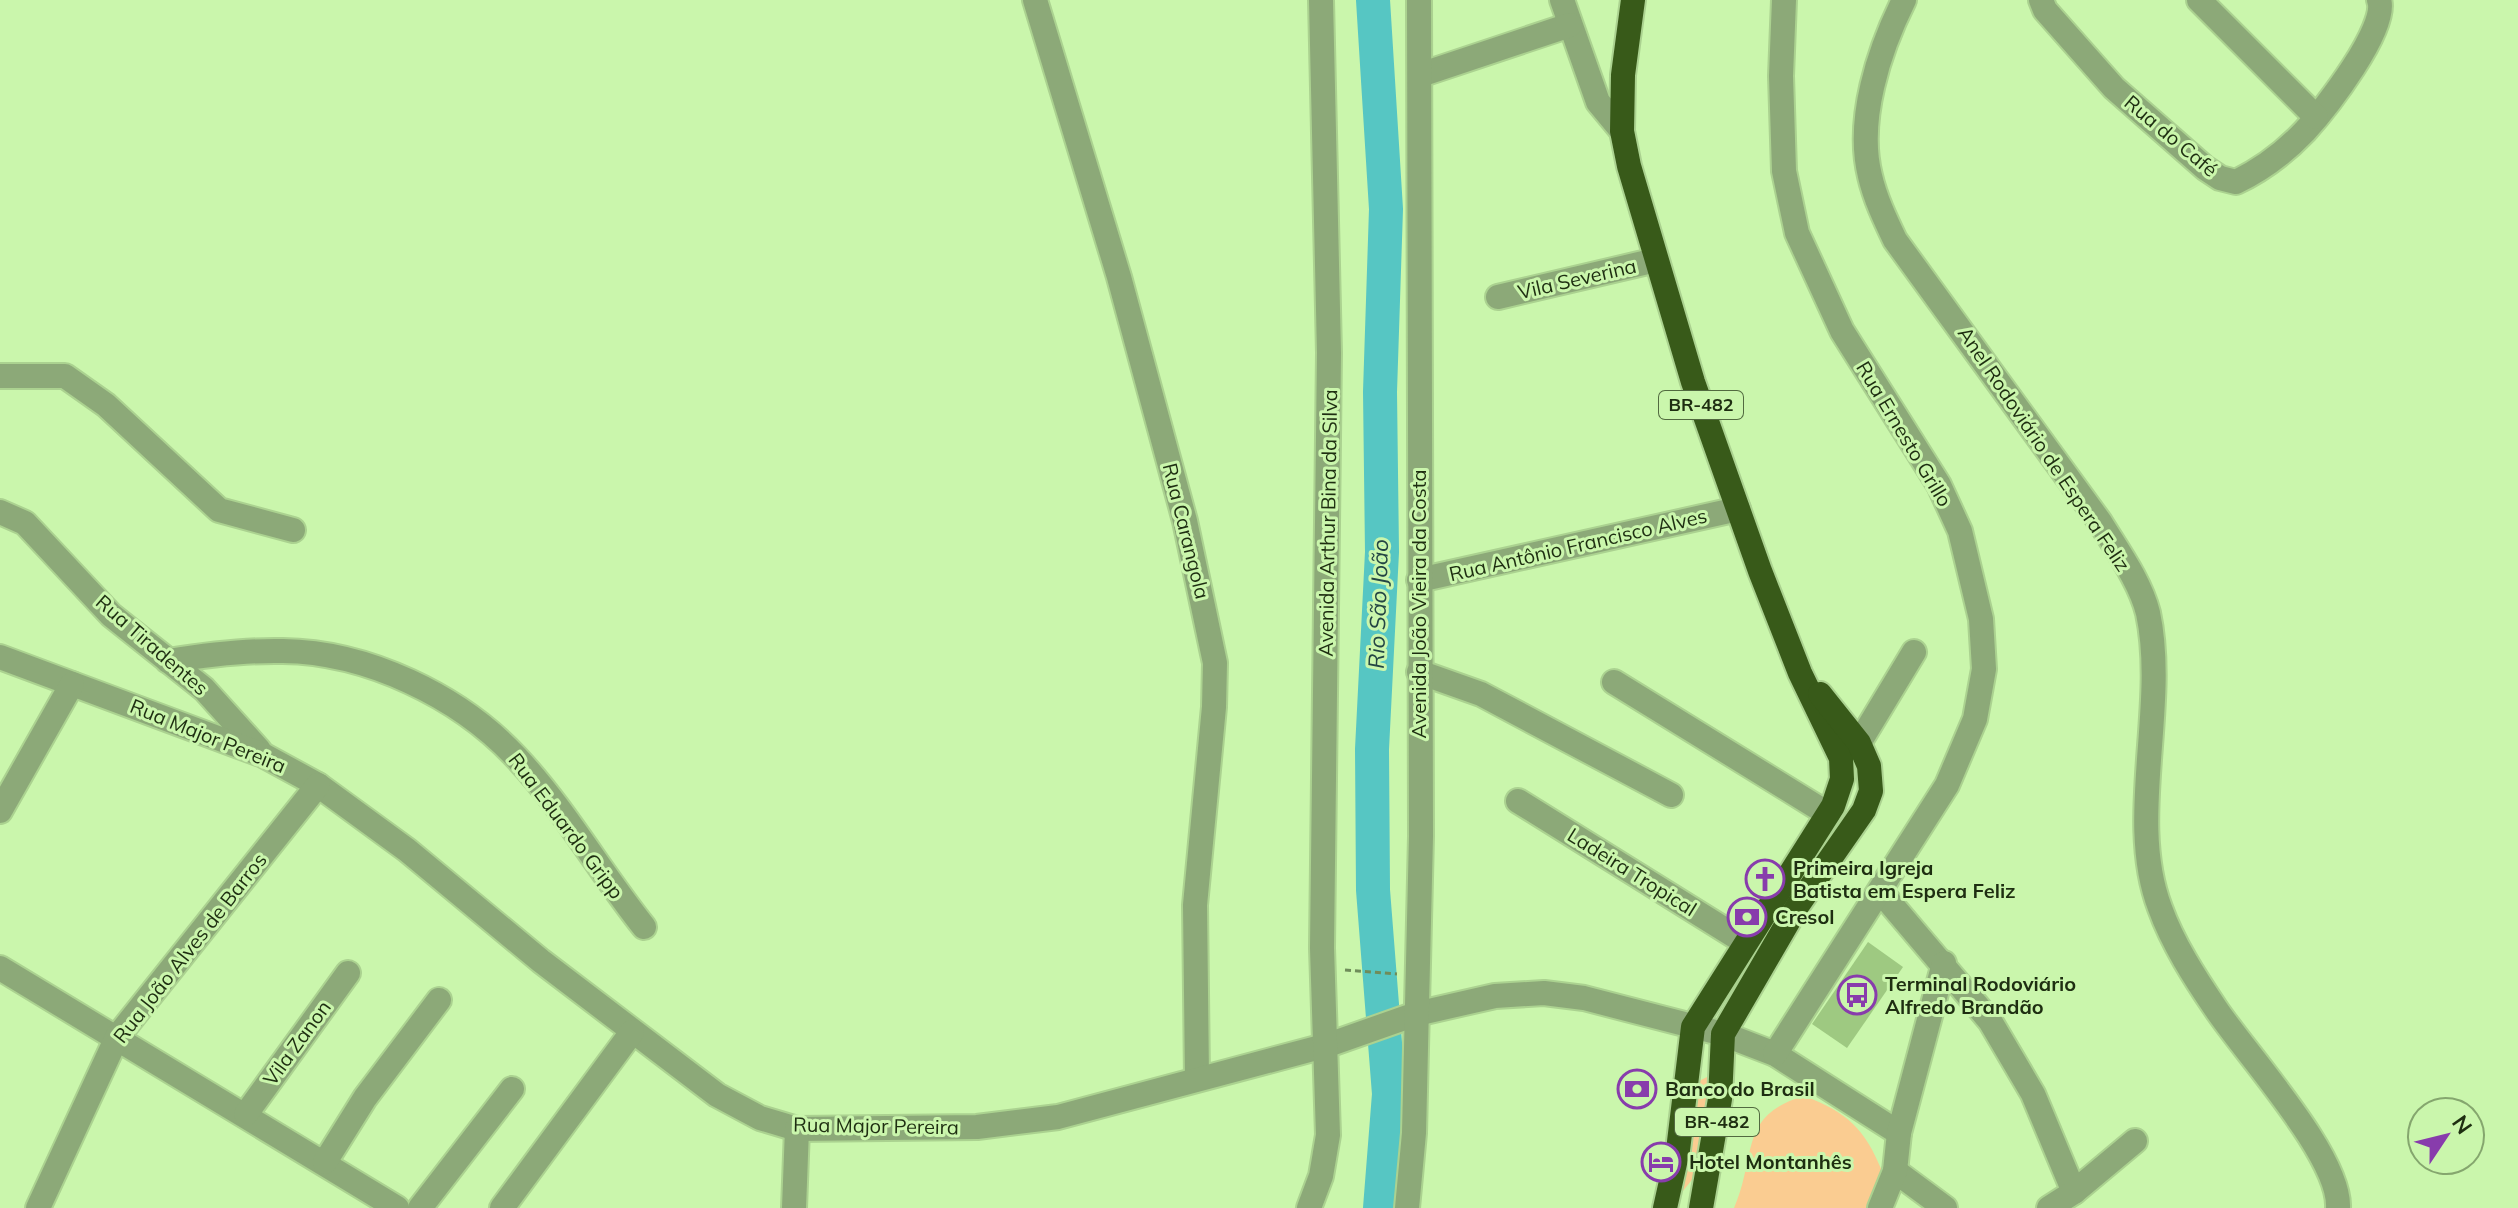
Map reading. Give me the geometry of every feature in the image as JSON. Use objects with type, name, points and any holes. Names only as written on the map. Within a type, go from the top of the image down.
[{"type":"highway","name":"BR-482","points":[[1633,0],[1623,75],[1622,131],[1656,260],[1738,509],[1800,673],[1841,758],[1840,789],[1828,814],[1693,1027],[1678,1150],[1665,1208]]},
{"type":"highway","name":"BR-482","points":[[1701,1208],[1720,1099],[1723,1034],[1798,905],[1864,810],[1871,791],[1869,766],[1859,743],[1800,673]]},
{"type":"street","name":"Rua Carangola","points":[[1035,0],[1123,293],[1185,521],[1213,650],[1214,707],[1195,905],[1197,1079]]},
{"type":"street","name":"Avenida Arthur Bina da Silva","points":[[1309,1208],[1321,1176],[1328,1135],[1322,874],[1329,542],[1329,353],[1321,0]]},
{"type":"street","name":"Avenida João Vieira da Costa","points":[[1407,1208],[1414,1133],[1410,1016],[1421,836],[1419,0]]},
{"type":"street","points":[[1562,0],[1598,102],[1622,131]]},
{"type":"street","name":"Rua Ernesto Grillo","points":[[1775,1054],[1947,785],[1965,745],[1984,669],[1981,619],[1960,531],[1939,485],[1842,331],[1797,233],[1784,171],[1781,76],[1784,0]]},
{"type":"street","name":"Anel Rodoviário de Espera Feliz","points":[[1904,0],[1890,28],[1874,86],[1865,143],[1878,203],[1895,240],[2100,522],[2126,564],[2147,610],[2155,659],[2148,864],[2160,908],[2180,952],[2216,1010],[2275,1088],[2331,1172],[2338,1208]]},
{"type":"street","points":[[2199,0],[2316,117]]},
{"type":"street","name":"Rua do Café","points":[[2043,5],[2114,88],[2220,178],[2236,182],[2261,168],[2304,132],[2316,117],[2348,74],[2380,19],[2379,0]]},
{"type":"street","points":[[1420,75],[1570,25]]},
{"type":"street","name":"Vila Severina","points":[[1498,297],[1656,260]]},
{"type":"street","points":[[0,376],[65,376],[106,405],[219,510],[293,530]]},
{"type":"street","name":"Rua Antônio Francisco Alves","points":[[1419,580],[1738,509]]},
{"type":"street","name":"Rua Tiradentes","points":[[0,512],[25,523],[111,615],[204,689],[263,755]]},
{"type":"street","name":"Rua Eduardo Gripp","points":[[168,661],[230,652],[298,652],[363,665],[430,691],[463,710],[515,756],[644,927]]},
{"type":"street","points":[[1859,743],[1914,652]]},
{"type":"street","name":"Rua Major Pereira","points":[[0,657],[263,755],[318,785],[407,850],[632,1032],[717,1095],[760,1118],[797,1129],[977,1127],[1058,1117],[1328,1045],[1410,1016],[1495,996],[1544,993],[1584,998],[1723,1034]]},
{"type":"street","points":[[1419,672],[1481,694],[1671,795]]},
{"type":"street","points":[[1614,682],[1828,814]]},
{"type":"street","points":[[0,811],[72,684]]},
{"type":"street","name":"Rua João Alves de Barros","points":[[38,1208],[117,1037],[318,785]]},
{"type":"street","name":"Ladeira Tropical","points":[[1518,801],[1746,943]]},
{"type":"street","points":[[1880,891],[1990,1021],[2033,1094],[2074,1192]]},
{"type":"street","points":[[1880,1208],[1895,1171],[1899,1133],[1944,963]]},
{"type":"street","points":[[0,968],[397,1208]]},
{"type":"street","name":"Vila Zanon","points":[[246,1114],[348,973]]},
{"type":"street","points":[[325,1162],[365,1098],[439,1000]]},
{"type":"street","points":[[502,1208],[632,1032]]},
{"type":"street","points":[[1723,1034],[1775,1054],[1899,1133]]},
{"type":"street","points":[[420,1208],[512,1089]]},
{"type":"street","points":[[794,1208],[797,1129]]},
{"type":"street","points":[[2049,1208],[2074,1192],[2135,1141]]},
{"type":"street","points":[[1895,1171],[1945,1208]]},
{"type":"path","points":[[1345,971],[1396,974]]},
{"type":"shaded area","points":[[1707,1077],[1710,1083],[1699,1171],[1683,1191],[1694,1091],[1699,1081]]},
{"type":"shaded area","points":[[1804,1096],[1832,1109],[1853,1124],[1876,1156],[1882,1171],[1867,1208],[1734,1208],[1759,1126],[1768,1114],[1783,1104]]},
{"type":"building","name":"Terminal Rodoviário Alfredo Brandão","points":[[1868,942],[1903,967],[1847,1048],[1812,1024]]},
{"type":"waterway","name":"Rio São João","points":[[1373,0],[1386,209],[1380,392],[1382,552],[1372,749],[1373,890],[1389,1094],[1380,1208]]},
{"type":"place","name":"Primeira Igreja Batista em Espera Feliz","points":[[1765,879]]},
{"type":"place","name":"Cresol","points":[[1747,917]]},
{"type":"place","name":"Terminal Rodoviário Alfredo Brandão","points":[[1857,995]]},
{"type":"place","name":"Banco do Brasil","points":[[1637,1089]]},
{"type":"place","name":"Hotel Montanhês","points":[[1661,1162]]}]
